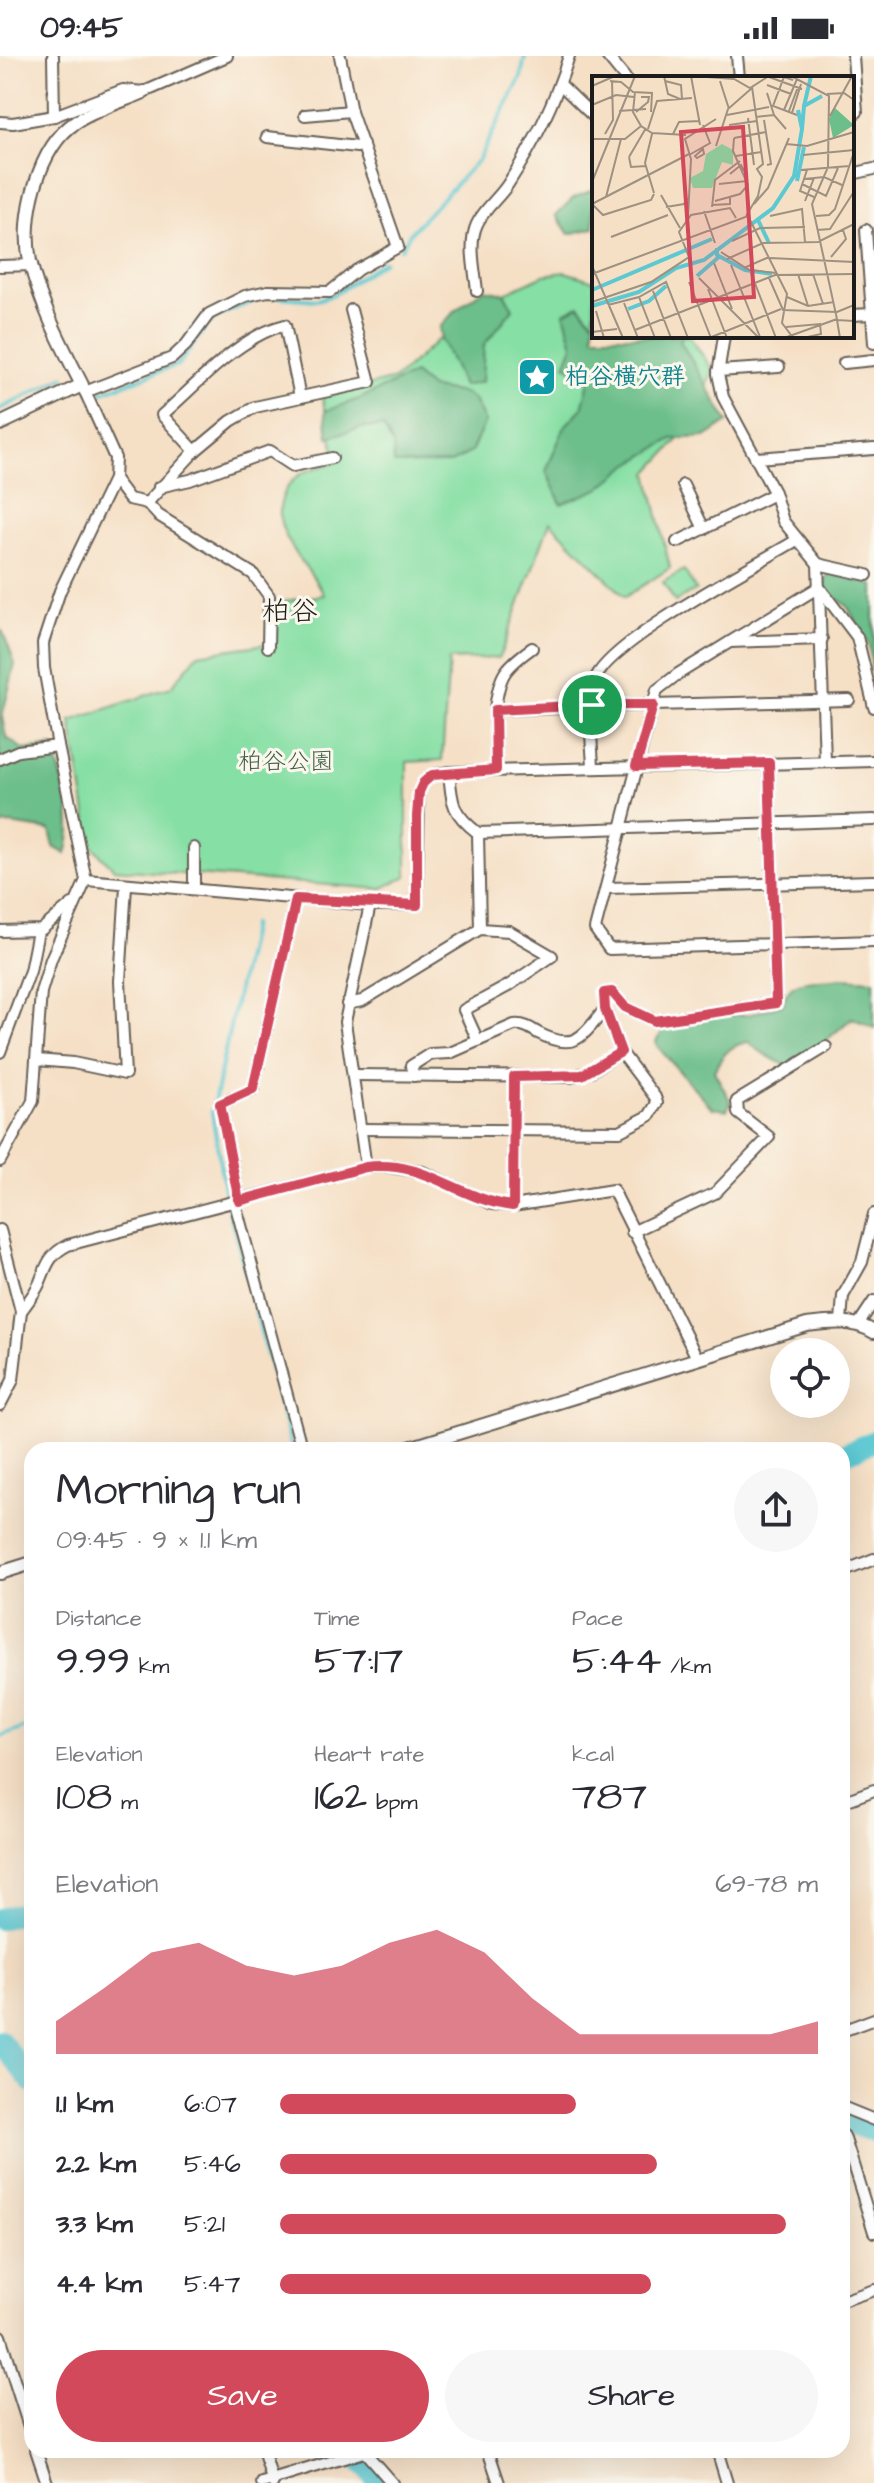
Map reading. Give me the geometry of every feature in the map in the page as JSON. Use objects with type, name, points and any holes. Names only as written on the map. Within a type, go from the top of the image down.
[{"type":"street","points":[[53,56],[54,116]]},
{"type":"street","points":[[0,1161],[33,1101],[45,975],[86,880],[58,746],[44,668],[43,643],[60,591],[114,479],[115,458],[67,356],[32,265],[29,217],[34,191],[42,166],[56,141],[76,122],[227,56]]},
{"type":"street","points":[[0,424],[84,389],[172,358],[209,314],[245,296],[268,291],[330,292],[357,270],[398,247],[351,111],[340,56]]},
{"type":"street","points":[[477,291],[473,245],[477,224],[505,188],[539,134],[569,56]]},
{"type":"street","points":[[607,56],[623,76]]},
{"type":"street","points":[[737,56],[739,76]]},
{"type":"street","points":[[853,56],[857,112]]},
{"type":"street","points":[[560,84],[592,115]]},
{"type":"street","points":[[0,122],[13,123],[54,116],[123,90],[144,92]]},
{"type":"street","points":[[305,115],[351,111]]},
{"type":"street","points":[[267,137],[357,147],[363,145]]},
{"type":"street","points":[[854,174],[874,169]]},
{"type":"street","points":[[866,230],[874,343]]},
{"type":"street","points":[[0,266],[32,265]]},
{"type":"street","points":[[147,503],[195,451],[231,421],[255,407],[370,382],[351,310]]},
{"type":"street","points":[[854,315],[872,314]]},
{"type":"street","points":[[195,451],[162,415],[243,344],[267,329],[285,325],[300,397]]},
{"type":"street","points":[[724,338],[718,384],[757,458],[783,521],[818,564],[867,575]]},
{"type":"street","points":[[844,363],[874,360]]},
{"type":"street","points":[[718,371],[779,367]]},
{"type":"street","points":[[757,458],[874,449]]},
{"type":"street","points":[[159,487],[190,480],[270,451],[293,466],[332,458]]},
{"type":"street","points":[[114,479],[129,499],[147,503],[158,515],[253,574],[269,596],[268,647]]},
{"type":"street","points":[[683,485],[704,529]]},
{"type":"street","points":[[677,542],[774,494]]},
{"type":"street","points":[[593,767],[593,685],[605,664],[649,628],[797,540]]},
{"type":"street","points":[[818,564],[825,761]]},
{"type":"street","points":[[819,587],[728,642],[657,690],[595,929],[609,949],[874,941]]},
{"type":"street","points":[[819,587],[857,637],[874,707]]},
{"type":"street","points":[[728,642],[822,639]]},
{"type":"street","points":[[496,770],[495,710],[499,682],[508,665],[532,648]]},
{"type":"street","points":[[495,710],[849,700]]},
{"type":"street","points":[[0,759],[18,751],[58,746]]},
{"type":"street","points":[[86,880],[126,886],[194,888],[370,905],[417,905],[419,792],[432,775],[496,770],[874,761]]},
{"type":"street","points":[[360,1129],[608,1132],[632,1127],[656,1109],[655,1097],[621,1052],[602,998],[607,992],[615,995],[625,1007],[655,1021],[776,1003],[769,763]]},
{"type":"street","points":[[449,772],[452,806],[478,833],[874,820]]},
{"type":"street","points":[[478,833],[480,929]]},
{"type":"street","points":[[194,848],[194,888]]},
{"type":"street","points":[[606,888],[874,881]]},
{"type":"street","points":[[37,1060],[73,1063],[125,1074],[120,981],[126,886]]},
{"type":"street","points":[[296,899],[253,1089],[220,1104],[237,1202],[300,1442]]},
{"type":"street","points":[[0,931],[38,931],[77,900]]},
{"type":"street","points":[[366,1167],[345,1028],[347,1004],[370,905]]},
{"type":"street","points":[[347,1004],[362,1001],[480,929],[505,929],[552,956],[508,986],[464,1010],[478,1041]]},
{"type":"street","points":[[0,1052],[30,971],[38,931]]},
{"type":"street","points":[[414,1076],[411,1066],[430,1054],[450,1053],[520,1024],[561,1043],[568,1042],[587,1031],[605,1009]]},
{"type":"street","points":[[632,1232],[715,1193],[769,1137],[738,1113],[737,1101],[826,1047]]},
{"type":"street","points":[[353,1075],[582,1075],[621,1052]]},
{"type":"street","points":[[513,1206],[514,1077]]},
{"type":"street","points":[[21,1311],[40,1283],[46,1263],[58,1250],[100,1236],[366,1167],[383,1166],[423,1172],[492,1204],[513,1206],[613,1190],[697,1358]]},
{"type":"street","points":[[841,1321],[843,1296],[862,1262],[874,1214]]},
{"type":"street","points":[[0,1230],[21,1311],[13,1380],[0,1405]]},
{"type":"street","points":[[858,1325],[874,1301]]},
{"type":"street","points":[[429,1442],[807,1325],[841,1321],[874,1332]]},
{"type":"street","points":[[850,1569],[874,1559]]},
{"type":"street","points":[[0,1573],[24,1566]]},
{"type":"street","points":[[850,1799],[874,1790]]},
{"type":"street","points":[[850,2028],[874,2019]]},
{"type":"street","points":[[850,2110],[874,2120]]},
{"type":"street","points":[[850,2155],[874,2232]]},
{"type":"street","points":[[850,2298],[874,2290]]},
{"type":"street","points":[[0,2336],[24,2411]]},
{"type":"street","points":[[39,2458],[47,2483]]},
{"type":"street","points":[[264,2458],[269,2482],[344,2458]]},
{"type":"street","points":[[372,2458],[392,2483]]},
{"type":"street","points":[[491,2458],[499,2483]]},
{"type":"street","points":[[719,2458],[727,2483]]},
{"type":"green space","points":[[592,190],[592,228],[569,234],[556,215],[573,198]]},
{"type":"green space","name":"柏谷公園","points":[[565,272],[592,280],[592,338],[690,338],[713,370],[689,428],[648,473],[670,568],[625,597],[550,522],[499,658],[449,660],[442,760],[407,762],[407,876],[381,889],[114,869],[91,845],[71,721],[171,687],[198,654],[266,644],[279,602],[324,595],[291,546],[280,520],[280,506],[294,479],[310,470],[337,462],[322,397],[395,379],[474,307],[544,275]]},
{"type":"green space","points":[[484,289],[504,293],[513,309],[484,345],[482,382],[463,386],[442,341],[440,327],[456,310]]},
{"type":"green space","points":[[579,305],[592,320],[592,338],[681,338],[680,341],[728,422],[705,437],[672,439],[627,466],[599,489],[561,504],[546,471],[565,426],[582,408],[590,377],[565,365],[573,345],[564,313]]},
{"type":"green space","points":[[414,374],[431,388],[464,393],[474,400],[485,422],[471,452],[451,463],[394,464],[393,445],[383,427],[361,428],[328,437],[325,411]]},
{"type":"green space","points":[[684,570],[696,590],[675,602],[663,582]]},
{"type":"green space","points":[[829,573],[874,585],[872,672],[869,645],[847,606],[827,590],[824,583]]},
{"type":"green space","points":[[0,630],[15,664],[2,717],[6,737],[24,750],[52,746],[69,813],[66,854],[54,847],[50,830],[0,825]]},
{"type":"green space","points":[[841,978],[874,980],[874,1028],[852,1018],[821,1045],[789,1066],[749,1042],[732,1048],[714,1071],[731,1102],[727,1110],[712,1108],[657,1046],[656,1041],[666,1027],[725,1015],[748,1015],[783,1004],[786,994],[797,983]]},
{"type":"waterway","points":[[401,249],[410,233],[479,159],[521,77],[525,56]]},
{"type":"waterway","points":[[97,394],[179,364],[208,324],[218,316],[266,296],[317,300],[333,295],[384,261]]},
{"type":"waterway","points":[[0,409],[64,377]]},
{"type":"waterway","points":[[252,924],[212,1112],[225,1195],[290,1442]]},
{"type":"waterway","points":[[850,1452],[874,1441]]},
{"type":"waterway","points":[[0,1737],[24,1728]]},
{"type":"waterway","points":[[0,1919],[24,1912]]},
{"type":"waterway","points":[[0,2041],[24,2072]]},
{"type":"waterway","points":[[850,2124],[874,2132]]},
{"type":"waterway","points":[[357,2458],[380,2483]]},
{"type":"place","name":"柏谷横穴群","points":[[537,377]]},
{"type":"district","name":"柏谷","points":[[290,611]]},
{"type":"route","points":[[592,705],[653,705],[636,766],[769,763],[776,1003],[655,1021],[625,1007],[612,992],[604,993],[605,1009],[621,1052],[582,1075],[514,1077],[513,1206],[492,1204],[423,1172],[383,1166],[366,1167],[239,1201],[220,1104],[253,1089],[296,899],[417,905],[417,816],[423,783],[432,775],[496,770],[495,710],[592,705]]}]
